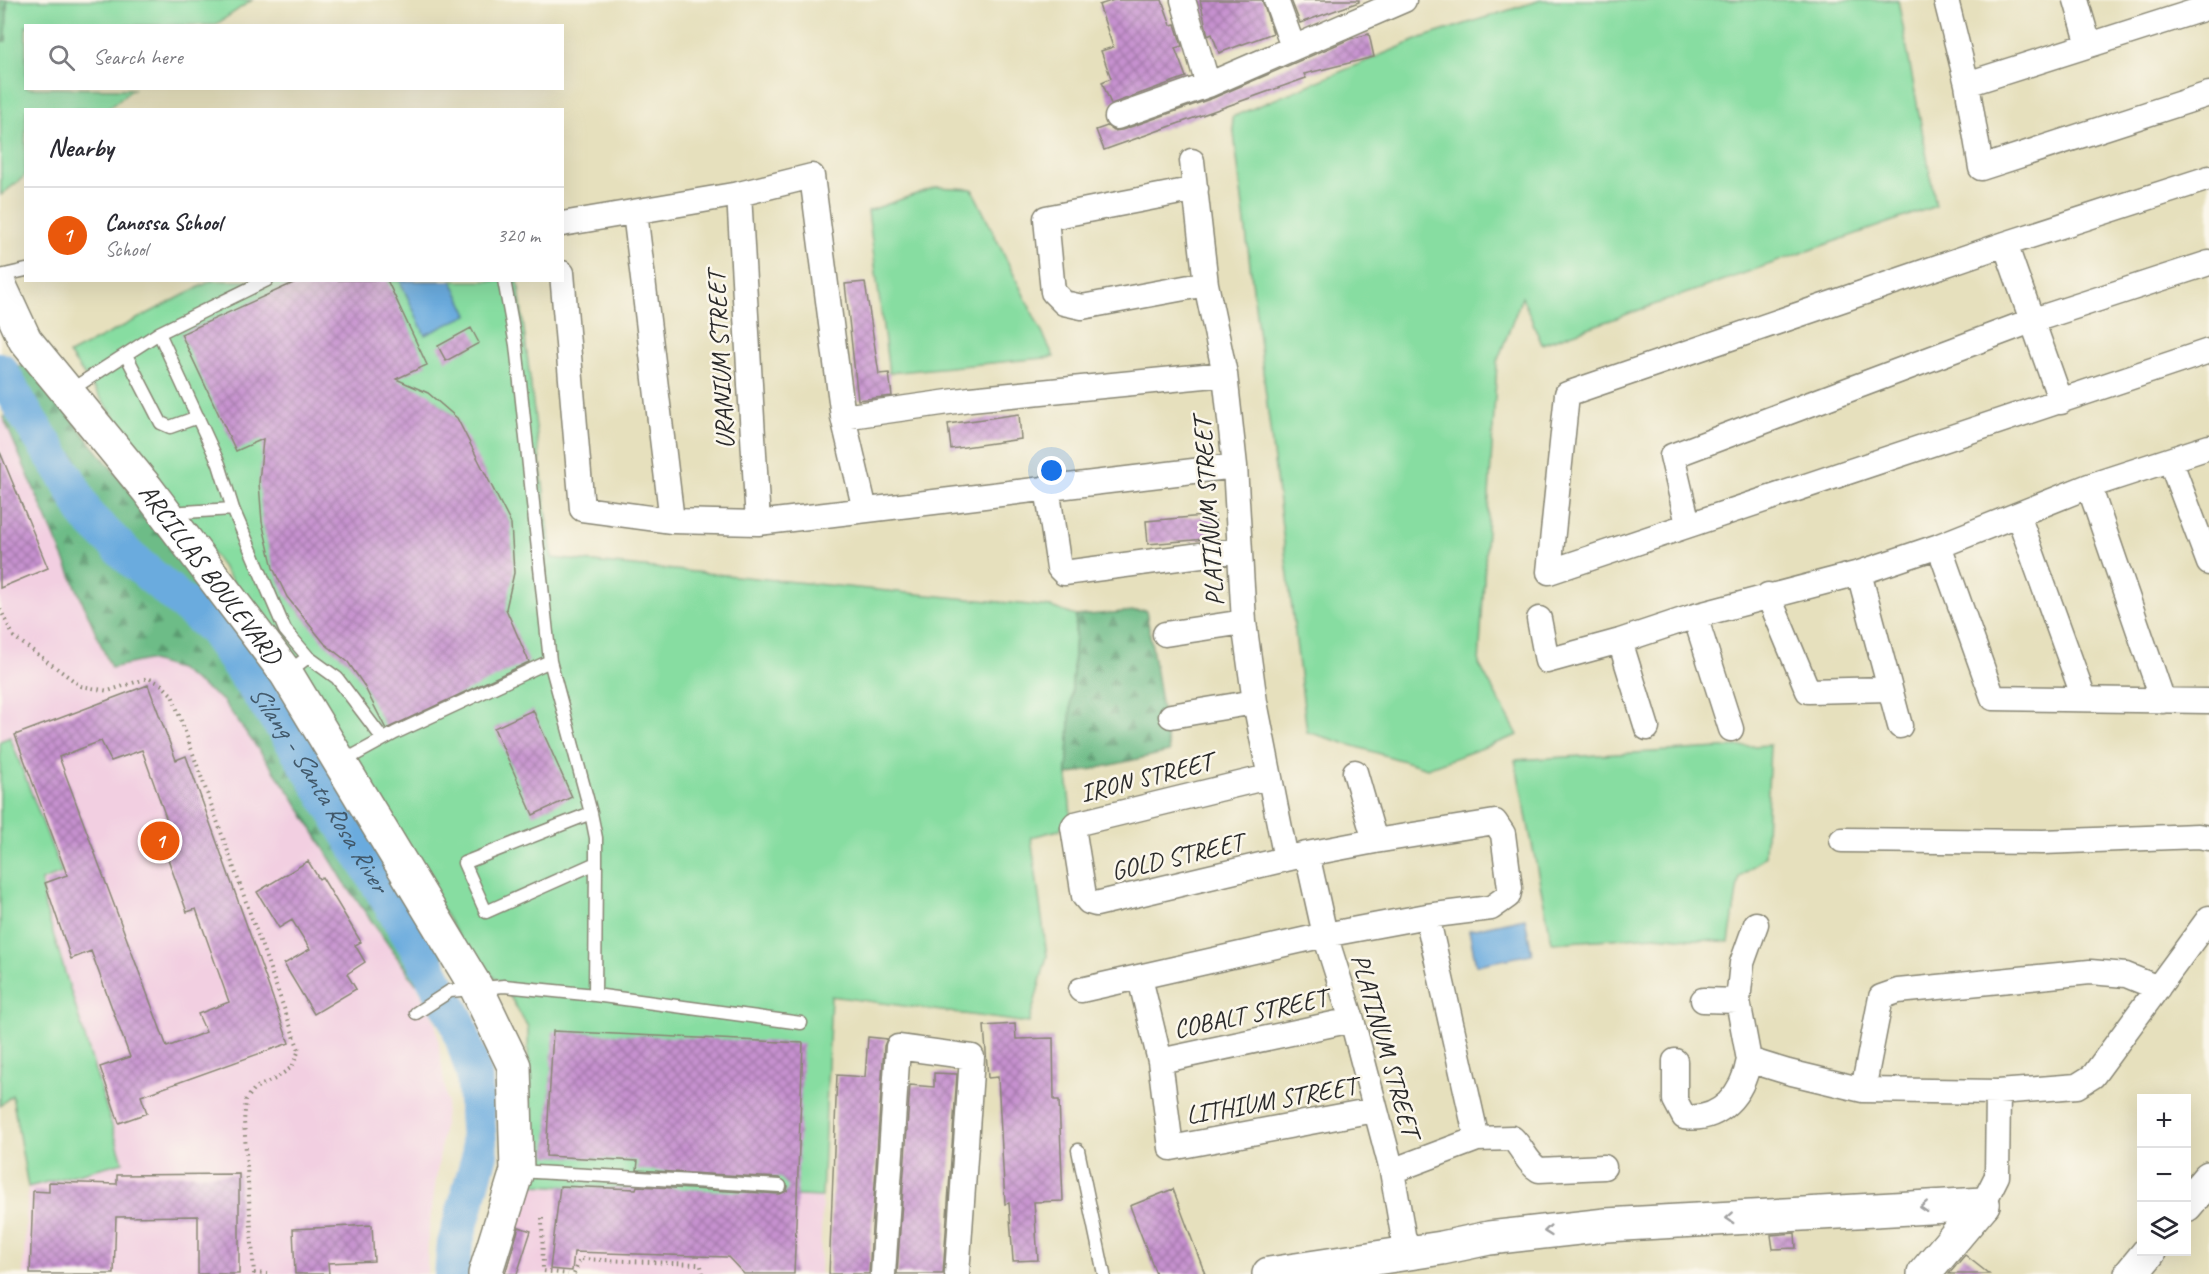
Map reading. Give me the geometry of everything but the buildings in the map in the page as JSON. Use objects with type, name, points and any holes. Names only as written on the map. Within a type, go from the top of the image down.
[{"type":"main road","name":"ARCILLAS BOULEVARD","points":[[0,286],[25,340],[166,514],[297,665],[341,762],[463,989],[514,1066],[517,1171],[485,1274]]},
{"type":"main road","points":[[2189,1202],[2209,1178]]},
{"type":"main road","points":[[1269,1274],[1442,1248],[1489,1238],[1606,1225],[1983,1204]]},
{"type":"main road","points":[[1924,1274],[1983,1204]]},
{"type":"main road","points":[[2131,1274],[2145,1256]]},
{"type":"street","points":[[1183,0],[1208,85]]},
{"type":"street","points":[[1276,0],[1293,47]]},
{"type":"street","points":[[1117,117],[1208,85],[1293,47],[1356,10],[1404,0]]},
{"type":"street","points":[[1946,0],[1967,84],[1981,168],[2209,94]]},
{"type":"street","points":[[2076,0],[2089,45]]},
{"type":"street","points":[[1967,84],[2209,7]]},
{"type":"street","name":"PLATINUM STREET","points":[[1192,161],[1206,284],[1226,374],[1235,466],[1244,622],[1268,777],[1325,935],[1352,1020],[1392,1171],[1406,1252]]},
{"type":"street","points":[[564,224],[739,194],[812,176],[843,417],[864,510]]},
{"type":"street","points":[[2209,178],[2005,244],[1567,394],[1549,572],[2209,351]]},
{"type":"street","points":[[1196,189],[1046,218],[1053,292],[1064,303],[1082,307],[1206,284]]},
{"type":"street","name":"URANIUM STREET","points":[[739,194],[758,523]]},
{"type":"street","points":[[634,212],[672,521]]},
{"type":"street","points":[[2005,244],[2061,402]]},
{"type":"street","points":[[1688,524],[1672,456],[2031,321],[2209,263]]},
{"type":"street","points":[[563,282],[582,509],[672,521],[758,523],[1235,466]]},
{"type":"street","points":[[843,417],[970,399],[1226,374]]},
{"type":"street","points":[[1539,619],[1547,661],[1768,595],[1859,573],[1939,546],[2089,486],[2209,447]]},
{"type":"street","points":[[2170,460],[2209,563]]},
{"type":"street","points":[[2089,486],[2163,701]]},
{"type":"street","points":[[1047,487],[1059,567],[1064,573],[1239,550]]},
{"type":"street","points":[[2018,515],[2084,698]]},
{"type":"street","points":[[1939,546],[1993,698],[2209,701]]},
{"type":"street","points":[[1859,573],[1900,726]]},
{"type":"street","points":[[1768,595],[1808,691],[1889,689]]},
{"type":"street","points":[[1695,616],[1731,729]]},
{"type":"street","points":[[1165,634],[1244,622]]},
{"type":"street","points":[[1620,641],[1647,728]]},
{"type":"street","points":[[1171,716],[1255,702]]},
{"type":"street","points":[[1356,772],[1375,841]]},
{"type":"street","name":"IRON STREET","points":[[1084,896],[1072,827],[1075,824],[1268,777]]},
{"type":"street","name":"GOLD STREET","points":[[1084,896],[1089,902],[1096,904],[1296,856],[1495,822],[1500,827],[1510,888],[1508,896],[1491,908],[1427,916]]},
{"type":"street","points":[[1842,840],[2043,842],[2198,836],[2209,838]]},
{"type":"street","points":[[1081,990],[1325,935],[1427,916],[1477,1139]]},
{"type":"street","points":[[1749,1060],[1863,1090],[1998,1092],[2077,1086],[2092,1076],[2209,918]]},
{"type":"street","points":[[1675,1061],[1675,1100],[1684,1117],[1700,1119],[1714,1114],[1734,1098],[1746,1078],[1749,1060],[1738,1002],[1742,963],[1756,924]]},
{"type":"street","points":[[1863,1090],[1881,997],[1898,991],[2090,972],[2126,975],[2158,988]]},
{"type":"street","name":"LITHIUM STREET","points":[[1140,978],[1160,1061],[1171,1148],[1374,1110]]},
{"type":"street","points":[[1703,1000],[1738,1002]]},
{"type":"street","name":"COBALT STREET","points":[[1160,1061],[1352,1020]]},
{"type":"street","points":[[883,1274],[898,1047],[972,1057],[957,1274]]},
{"type":"street","points":[[1983,1204],[1997,1176],[1998,1092]]},
{"type":"street","points":[[1392,1171],[1477,1139],[1512,1138],[1519,1144],[1530,1164],[1539,1170],[1605,1167]]},
{"type":"lane","points":[[0,276],[24,270]]},
{"type":"lane","points":[[67,392],[159,333],[263,282]]},
{"type":"lane","points":[[504,282],[516,345],[550,661],[596,838],[595,995]]},
{"type":"lane","points":[[159,333],[219,464],[233,509],[285,630],[297,665],[337,678],[383,739]]},
{"type":"lane","points":[[126,355],[161,423],[170,427],[198,417]]},
{"type":"lane","points":[[166,514],[233,509]]},
{"type":"lane","points":[[341,762],[383,739],[550,661]]},
{"type":"lane","points":[[591,813],[464,863],[486,912],[596,863]]},
{"type":"lane","points":[[416,1013],[463,989],[504,986],[595,995],[801,1023]]},
{"type":"lane","points":[[1078,1150],[1104,1274]]},
{"type":"lane","points":[[517,1171],[780,1186]]},
{"type":"path","points":[[0,609],[14,637],[81,686],[108,691],[148,678],[162,685],[172,695],[299,1050],[292,1067],[275,1079],[255,1088],[246,1100],[244,1121],[254,1273],[267,1274]]},
{"type":"path","points":[[542,1218],[543,1271],[568,1274]]},
{"type":"path","points":[[574,1274],[580,1259],[698,1264],[703,1274]]},
{"type":"shaded area","points":[[3,417],[110,668],[148,660],[178,669],[223,701],[293,797],[346,885],[416,984],[436,1024],[447,1103],[428,1236],[427,1274],[23,1274],[28,1187],[123,1162],[46,907],[0,922],[0,419]]},
{"type":"shaded area","points":[[530,1185],[822,1197],[820,1274],[500,1274]]},
{"type":"green space","points":[[0,0],[7,0],[6,41],[0,41]]},
{"type":"green space","points":[[7,0],[252,0],[216,24],[24,24],[24,90],[132,90],[108,108],[24,108],[24,177],[1,195],[0,41],[6,40]]},
{"type":"green space","points":[[1541,0],[1898,0],[1936,206],[1542,344],[1522,297],[1497,362],[1479,664],[1518,735],[1427,768],[1307,732],[1232,117],[1424,37]]},
{"type":"green space","points":[[936,187],[972,189],[1054,357],[889,373],[868,211]]},
{"type":"green space","points":[[209,282],[518,282],[552,558],[1051,607],[1076,616],[1067,775],[1071,815],[1059,830],[1031,837],[1047,956],[1029,1023],[831,996],[822,1197],[530,1185],[528,1027],[504,986],[471,957],[306,683],[69,354]]},
{"type":"green space","points":[[26,363],[229,613],[446,953],[438,965],[416,984],[346,885],[293,797],[223,701],[178,669],[148,660],[111,668],[3,417],[24,412],[4,375]]},
{"type":"green space","points":[[1146,610],[1169,752],[1067,775],[1076,616]]},
{"type":"green space","points":[[10,737],[62,873],[41,881],[45,907],[123,1162],[28,1187],[12,1095],[0,1106],[0,741]]},
{"type":"green space","points":[[1770,745],[1765,856],[1739,878],[1729,942],[1655,936],[1552,943],[1515,760]]},
{"type":"water","points":[[400,282],[452,282],[468,315],[425,335]]},
{"type":"water","points":[[1525,918],[1532,954],[1476,965],[1469,930]]},
{"type":"waterway","name":"Silang - Santa Rosa River","points":[[0,370],[67,478],[87,516],[130,558],[213,628],[290,737],[424,959],[458,1023],[474,1074],[480,1154],[455,1244],[452,1274]]},
{"type":"place","name":"Canossa School","points":[[160,841]]}]
